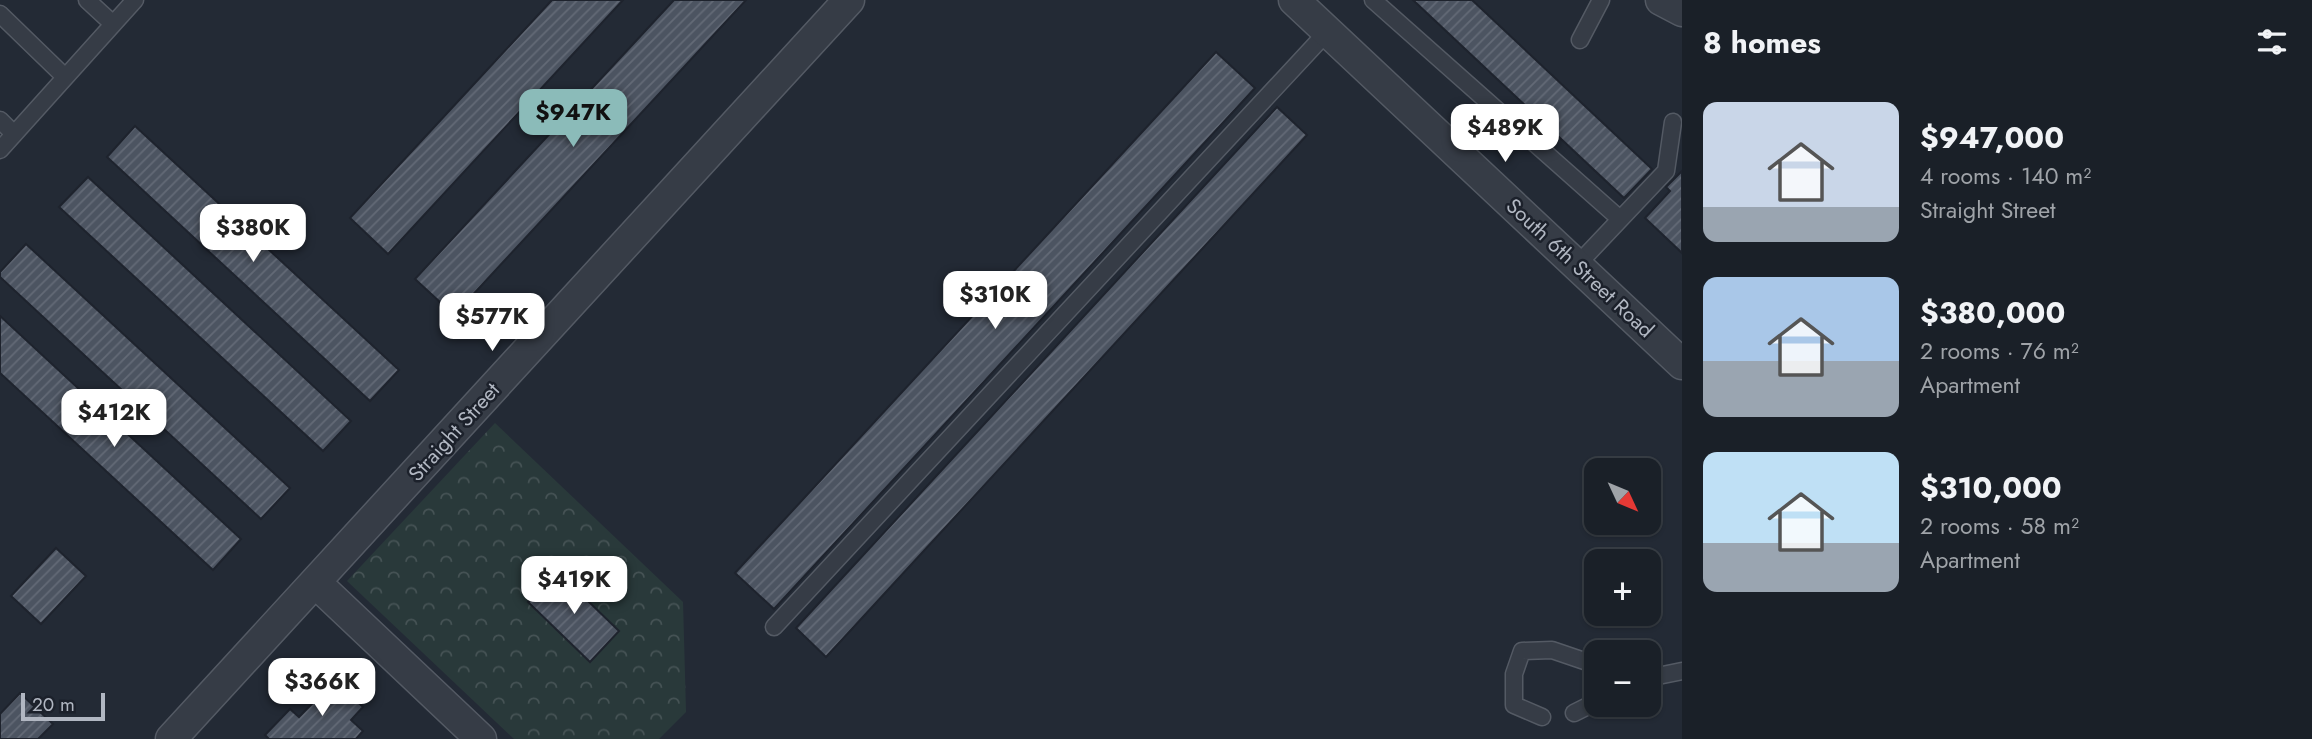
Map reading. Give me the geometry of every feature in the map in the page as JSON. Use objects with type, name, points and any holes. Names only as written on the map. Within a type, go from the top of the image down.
[{"type":"street","name":"Straight Street","points":[[171,739],[849,0]]},
{"type":"street","name":"South 6th Street Road","points":[[1294,0],[1682,364]]},
{"type":"street","points":[[1661,0],[1682,11]]},
{"type":"street","points":[[316,583],[481,739]]},
{"type":"lane","points":[[87,0],[113,24]]},
{"type":"lane","points":[[0,150],[135,0]]},
{"type":"lane","points":[[1373,0],[1620,219]]},
{"type":"lane","points":[[1580,40],[1601,0]]},
{"type":"lane","points":[[0,14],[65,77]]},
{"type":"lane","points":[[774,627],[1328,31]]},
{"type":"lane","points":[[0,120],[14,134]]},
{"type":"lane","points":[[1577,265],[1666,171],[1672,122]]},
{"type":"lane","points":[[1542,717],[1514,705],[1514,674],[1522,651],[1552,650],[1584,661]]},
{"type":"lane","points":[[1661,675],[1682,670]]},
{"type":"lane","points":[[1574,713],[1584,708]]},
{"type":"green space","points":[[495,423],[683,602],[686,712],[659,739],[514,739],[347,581]]},
{"type":"building","points":[[552,0],[623,0],[388,254],[350,218]]},
{"type":"building","points":[[674,0],[746,0],[454,315],[415,279]]},
{"type":"building","points":[[1413,0],[1472,0],[1652,169],[1624,198]]},
{"type":"building","points":[[1216,52],[1255,88],[774,609],[735,573]]},
{"type":"building","points":[[1277,107],[1307,135],[826,657],[796,628]]},
{"type":"building","points":[[135,126],[399,370],[370,401],[107,157]]},
{"type":"building","points":[[1682,171],[1682,253],[1645,218],[1670,191],[1666,187]]},
{"type":"building","points":[[88,177],[351,421],[323,451],[59,207]]},
{"type":"building","points":[[26,244],[290,488],[261,519],[0,277],[0,272]]},
{"type":"building","points":[[0,316],[241,539],[213,570],[0,373]]},
{"type":"building","points":[[56,548],[86,576],[41,624],[11,596]]},
{"type":"building","points":[[557,571],[619,631],[590,662],[528,602]]},
{"type":"building","points":[[335,680],[363,707],[351,720],[363,731],[356,739],[269,739],[265,735],[290,709],[299,717]]},
{"type":"building","points":[[20,693],[53,724],[38,739],[0,739],[0,714]]}]
